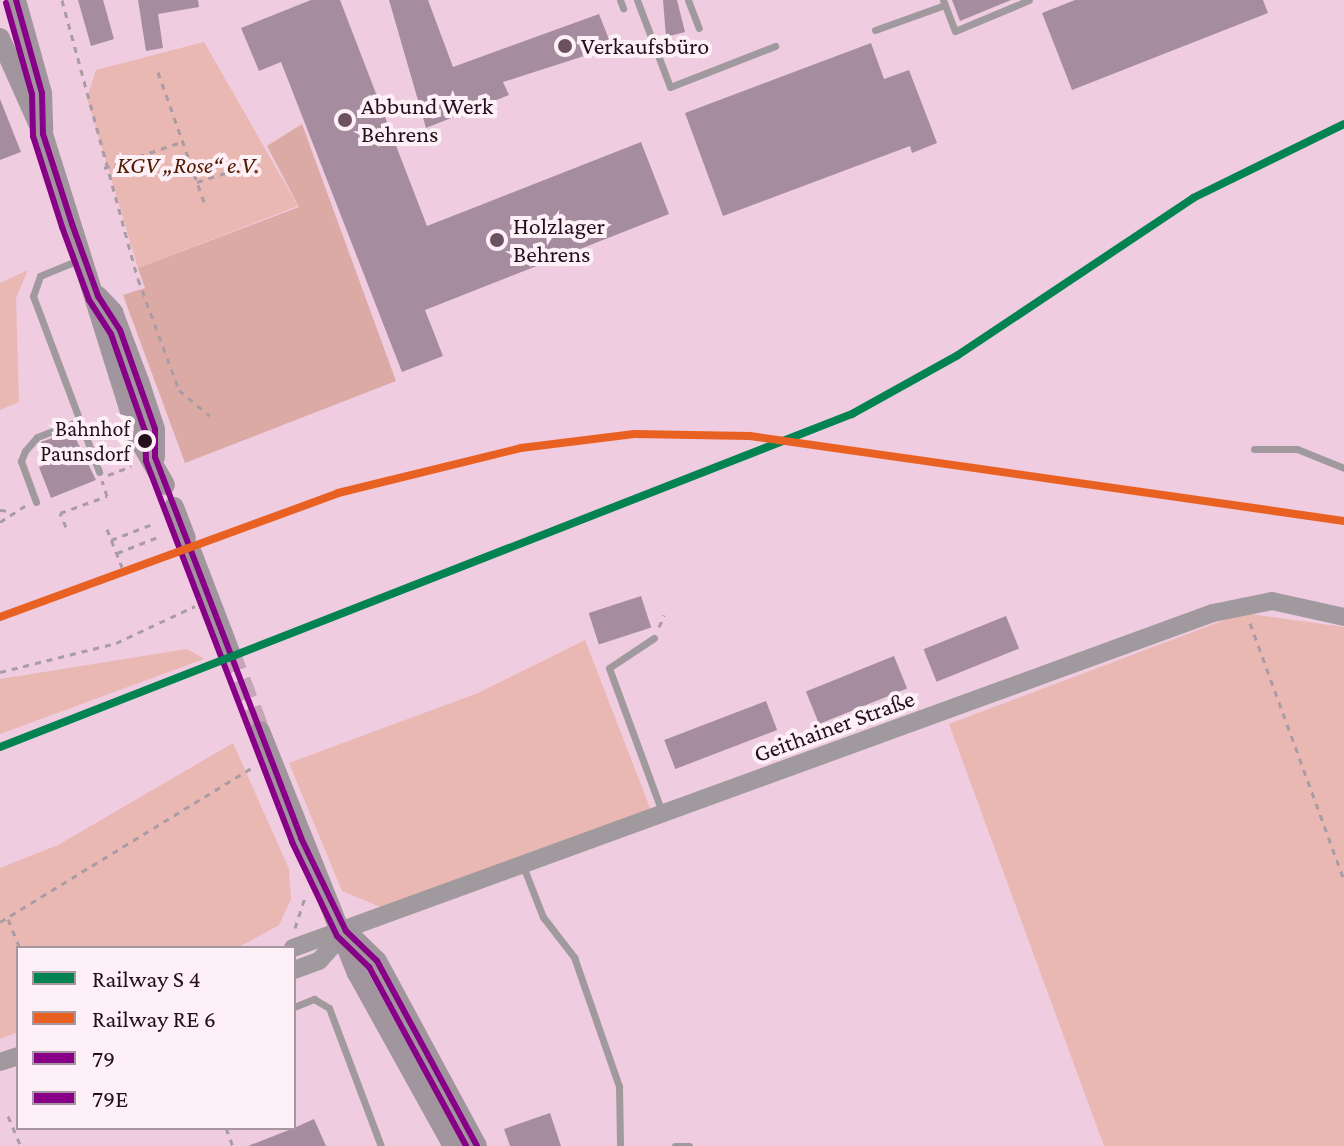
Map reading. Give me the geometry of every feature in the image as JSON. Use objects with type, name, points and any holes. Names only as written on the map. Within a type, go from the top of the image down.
[{"type":"main road","points":[[0,6],[15,0],[42,93],[43,134]]},
{"type":"main road","points":[[0,38],[43,134],[98,296],[113,312],[139,381],[155,429],[155,457],[165,485]]},
{"type":"main road","points":[[174,507],[230,652]]},
{"type":"main road","points":[[260,731],[315,873],[346,931],[357,973],[453,1146]]},
{"type":"main road","points":[[346,931],[377,961],[477,1146]]},
{"type":"street","name":"Geithainer Straße","points":[[289,944],[346,931],[522,864],[1243,605],[1272,601],[1344,617]]},
{"type":"street","name":"Geithainer Straße","points":[[296,969],[319,961],[346,931]]},
{"type":"lane","points":[[637,0],[670,87],[775,46]]},
{"type":"lane","points":[[688,0],[699,28]]},
{"type":"lane","points":[[875,30],[944,3],[955,31],[1029,0]]},
{"type":"lane","points":[[84,257],[40,276],[33,296],[102,474]]},
{"type":"lane","points":[[36,502],[21,461],[25,451],[37,437],[79,421]]},
{"type":"lane","points":[[1254,449],[1297,449],[1344,468]]},
{"type":"lane","points":[[654,638],[609,668],[663,814]]},
{"type":"lane","points":[[522,864],[543,917],[574,957],[619,1086],[620,1146]]},
{"type":"lane","points":[[296,1006],[314,999],[336,1025],[381,1146]]},
{"type":"lane","points":[[675,1146],[689,1146]]},
{"type":"path","points":[[62,0],[104,168],[179,390],[210,416]]},
{"type":"path","points":[[158,72],[204,202]]},
{"type":"path","points":[[104,168],[184,141]]},
{"type":"path","points":[[197,182],[260,162]]},
{"type":"path","points":[[66,527],[60,513],[107,496],[102,474],[131,466]]},
{"type":"path","points":[[0,510],[11,511],[36,502]]},
{"type":"path","points":[[0,522],[11,511]]},
{"type":"path","points":[[111,540],[153,524]]},
{"type":"path","points":[[107,529],[122,567]]},
{"type":"path","points":[[117,553],[158,537]]},
{"type":"path","points":[[0,672],[116,643],[210,602]]},
{"type":"path","points":[[1243,605],[1344,880]]},
{"type":"path","points":[[0,922],[228,777],[271,759]]},
{"type":"path","points":[[289,944],[315,873]]},
{"type":"path","points":[[8,919],[19,946]]},
{"type":"path","points":[[8,1116],[21,1146]]},
{"type":"green space","name":"KGV „Rose“ e.V.","points":[[204,42],[298,206],[138,268],[87,98],[96,70]]},
{"type":"green space","points":[[28,270],[16,298],[19,402],[0,410],[0,283]]},
{"type":"green space","points":[[1243,613],[1344,627],[1344,1146],[1104,1146],[949,724]]},
{"type":"green space","points":[[585,640],[652,813],[385,909],[342,891],[289,763],[478,693]]},
{"type":"green space","points":[[187,649],[204,659],[0,734],[0,679]]},
{"type":"green space","points":[[233,743],[289,869],[291,899],[279,925],[241,946],[16,946],[16,1033],[0,1039],[0,868],[58,845]]},
{"type":"shaded area","points":[[302,124],[396,381],[185,463],[123,295],[145,288],[138,268],[299,207],[267,146]]},
{"type":"building","points":[[78,0],[103,0],[114,39],[91,46]]},
{"type":"building","points":[[138,0],[198,0],[199,7],[158,14],[163,48],[146,51]]},
{"type":"building","points":[[311,0],[340,0],[427,226],[641,142],[669,214],[425,310],[443,356],[402,372],[281,62],[259,71],[241,28]]},
{"type":"building","points":[[389,0],[428,0],[453,67],[599,14],[612,47],[503,82],[509,95],[426,128]]},
{"type":"building","points":[[663,0],[677,0],[685,32],[666,37]]},
{"type":"building","points":[[952,0],[1011,0],[960,21]]},
{"type":"building","points":[[1075,0],[1263,0],[1268,13],[1072,90],[1042,13]]},
{"type":"building","points":[[871,43],[884,79],[909,70],[937,143],[912,153],[910,146],[723,216],[685,113]]},
{"type":"building","points":[[0,99],[21,152],[0,160]]},
{"type":"building","points":[[72,431],[96,480],[51,498],[39,467],[50,463],[41,442]]},
{"type":"building","points":[[641,596],[651,627],[599,644],[589,613]]},
{"type":"building","points":[[1006,616],[1019,648],[937,682],[923,649]]},
{"type":"building","points":[[894,656],[907,688],[819,724],[806,692]]},
{"type":"building","points":[[766,701],[777,730],[675,769],[664,740]]},
{"type":"building","points":[[550,1113],[561,1146],[510,1146],[504,1129]]},
{"type":"building","points":[[314,1119],[326,1146],[248,1146],[296,1130],[296,1127]]},
{"type":"tunnel","points":[[230,652],[260,731]]},
{"type":"transit line","name":"79","points":[[16,0],[42,93],[43,134],[72,224],[98,296],[120,330],[155,429],[155,457],[301,838],[346,931],[377,961],[477,1146]]},
{"type":"transit line","name":"79E","points":[[6,3],[32,94],[33,136],[62,227],[89,300],[111,334],[145,431],[146,461],[292,842],[337,936],[369,967],[466,1146]]},
{"type":"transit line","points":[[0,747],[852,414],[958,355],[1193,198],[1344,124]]},
{"type":"transit line","points":[[0,617],[338,493],[521,448],[634,434],[750,436],[1344,521]]},
{"type":"place","name":"Verkaufsbüro","points":[[565,46]]},
{"type":"place","name":"Abbund Werk Behrens","points":[[345,120]]},
{"type":"place","name":"Holzlager Behrens","points":[[497,240]]},
{"type":"place","name":"Bahnhof Paunsdorf","points":[[145,441]]}]
